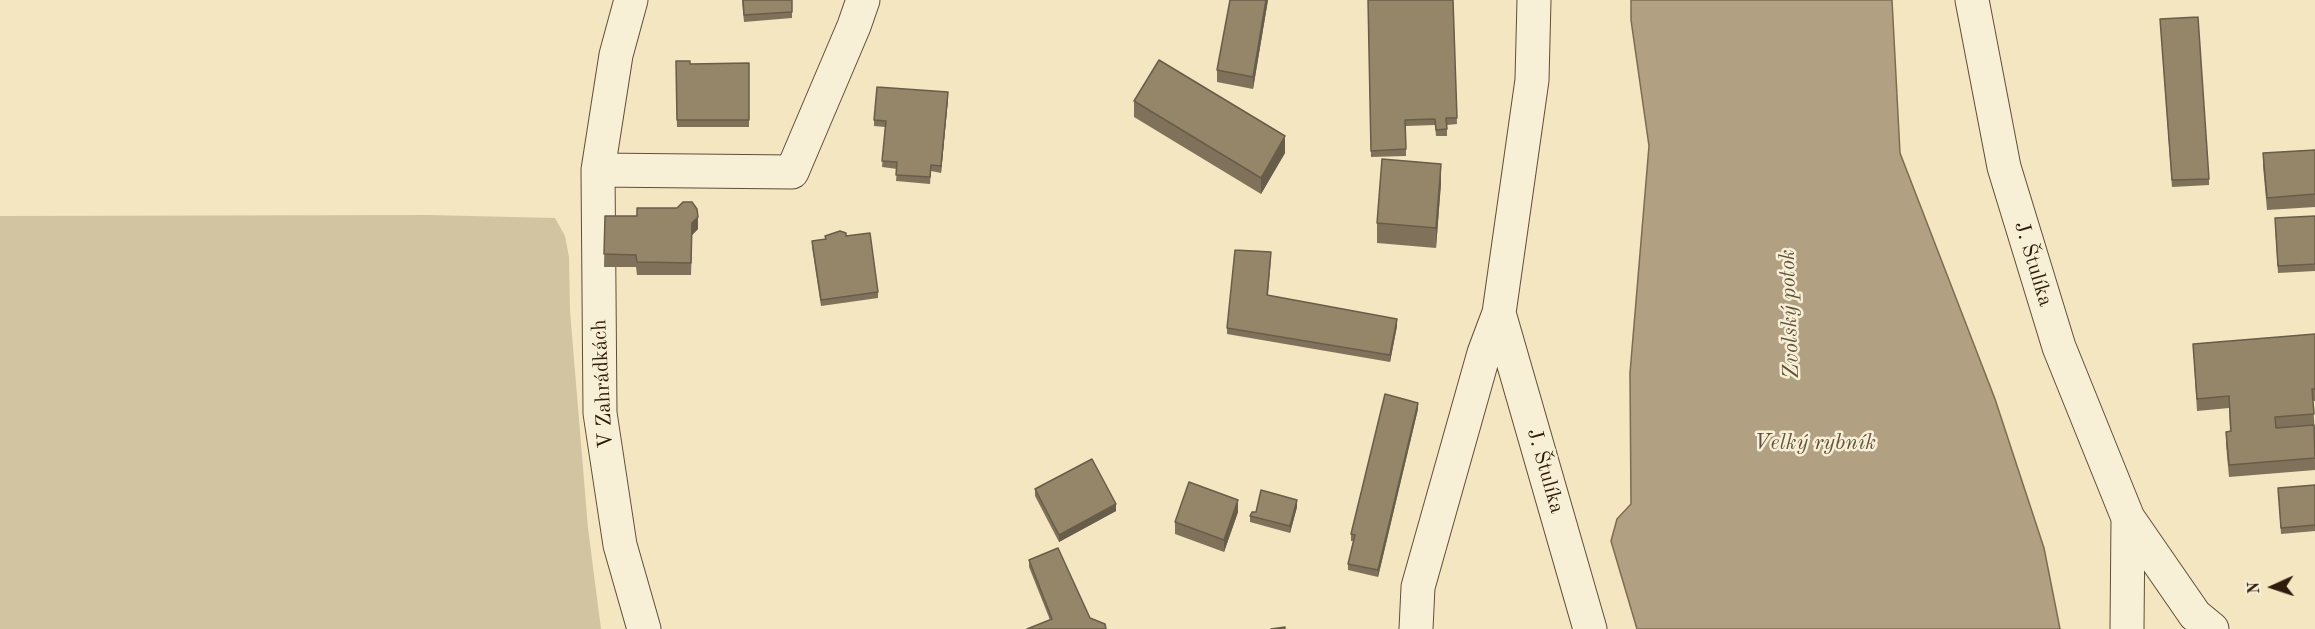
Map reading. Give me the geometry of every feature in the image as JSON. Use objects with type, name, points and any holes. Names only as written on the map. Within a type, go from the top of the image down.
[{"type":"street","name":"V Zahrádkách","points":[[631,0],[616,55],[598,170],[600,413],[620,545],[644,629]]},
{"type":"street","points":[[598,170],[792,172],[863,0]]},
{"type":"street","name":"J. Štulíka","points":[[1416,629],[1418,588],[1484,353],[1499,313],[1532,80],[1534,0]]},
{"type":"street","name":"J. Štulíka","points":[[1972,0],[2004,167],[2059,347],[2128,518],[2195,615],[2212,629]]},
{"type":"street","name":"J. Štulíka","points":[[1499,313],[1590,629]]},
{"type":"street","name":"J. Štulíka","points":[[2127,629],[2128,518]]},
{"type":"shaded area","points":[[428,215],[555,218],[565,236],[569,257],[570,311],[588,528],[601,629],[0,629],[0,216]]},
{"type":"water","name":"Velký rybník","points":[[1631,0],[1892,0],[1900,153],[1995,399],[2044,548],[2060,629],[1637,629],[1611,541],[1617,519],[1631,504],[1630,373],[1649,146],[1631,20]]},
{"type":"building","points":[[743,0],[792,0],[792,12],[744,15]]},
{"type":"building","points":[[1230,0],[1266,0],[1253,77],[1217,70]]},
{"type":"building","points":[[1368,0],[1453,0],[1457,118],[1446,118],[1447,129],[1436,130],[1435,119],[1405,120],[1406,149],[1371,151]]},
{"type":"building","points":[[2198,17],[2209,179],[2172,180],[2160,19]]},
{"type":"building","points":[[1159,60],[1285,136],[1261,178],[1134,101]]},
{"type":"building","points":[[676,61],[690,61],[690,64],[749,63],[749,120],[677,120]]},
{"type":"building","points":[[877,87],[948,92],[941,166],[931,165],[930,177],[896,175],[897,162],[882,161],[886,121],[874,120]]},
{"type":"building","points":[[2315,150],[2315,194],[2267,198],[2263,153]]},
{"type":"building","points":[[1382,159],[1441,164],[1436,228],[1377,223]]},
{"type":"building","points":[[683,202],[692,202],[697,209],[698,217],[692,223],[691,263],[637,262],[636,255],[604,254],[605,216],[637,216],[637,208],[677,208]]},
{"type":"building","points":[[2315,216],[2315,264],[2278,266],[2275,218]]},
{"type":"building","points":[[840,231],[846,233],[846,236],[870,233],[878,292],[821,300],[812,241],[826,239],[825,236]]},
{"type":"building","points":[[1235,250],[1271,252],[1267,295],[1397,319],[1390,355],[1227,328]]},
{"type":"building","points":[[2315,334],[2315,389],[2312,389],[2314,414],[2275,417],[2276,428],[2314,425],[2315,458],[2229,465],[2226,432],[2231,431],[2229,396],[2197,399],[2193,344]]},
{"type":"building","points":[[1385,394],[1418,403],[1378,570],[1348,564],[1355,535],[1351,534]]},
{"type":"building","points":[[1092,459],[1116,504],[1059,535],[1035,489]]},
{"type":"building","points":[[1189,482],[1238,500],[1224,540],[1175,522]]},
{"type":"building","points":[[2315,485],[2315,525],[2281,528],[2278,488]]},
{"type":"building","points":[[1261,490],[1297,500],[1290,526],[1250,516],[1252,512],[1256,512]]},
{"type":"building","points":[[1058,548],[1090,618],[1105,624],[1106,629],[1027,629],[1052,619],[1029,560]]},
{"type":"water label","name":"Zvolský potok","points":[[1790,314]]}]
